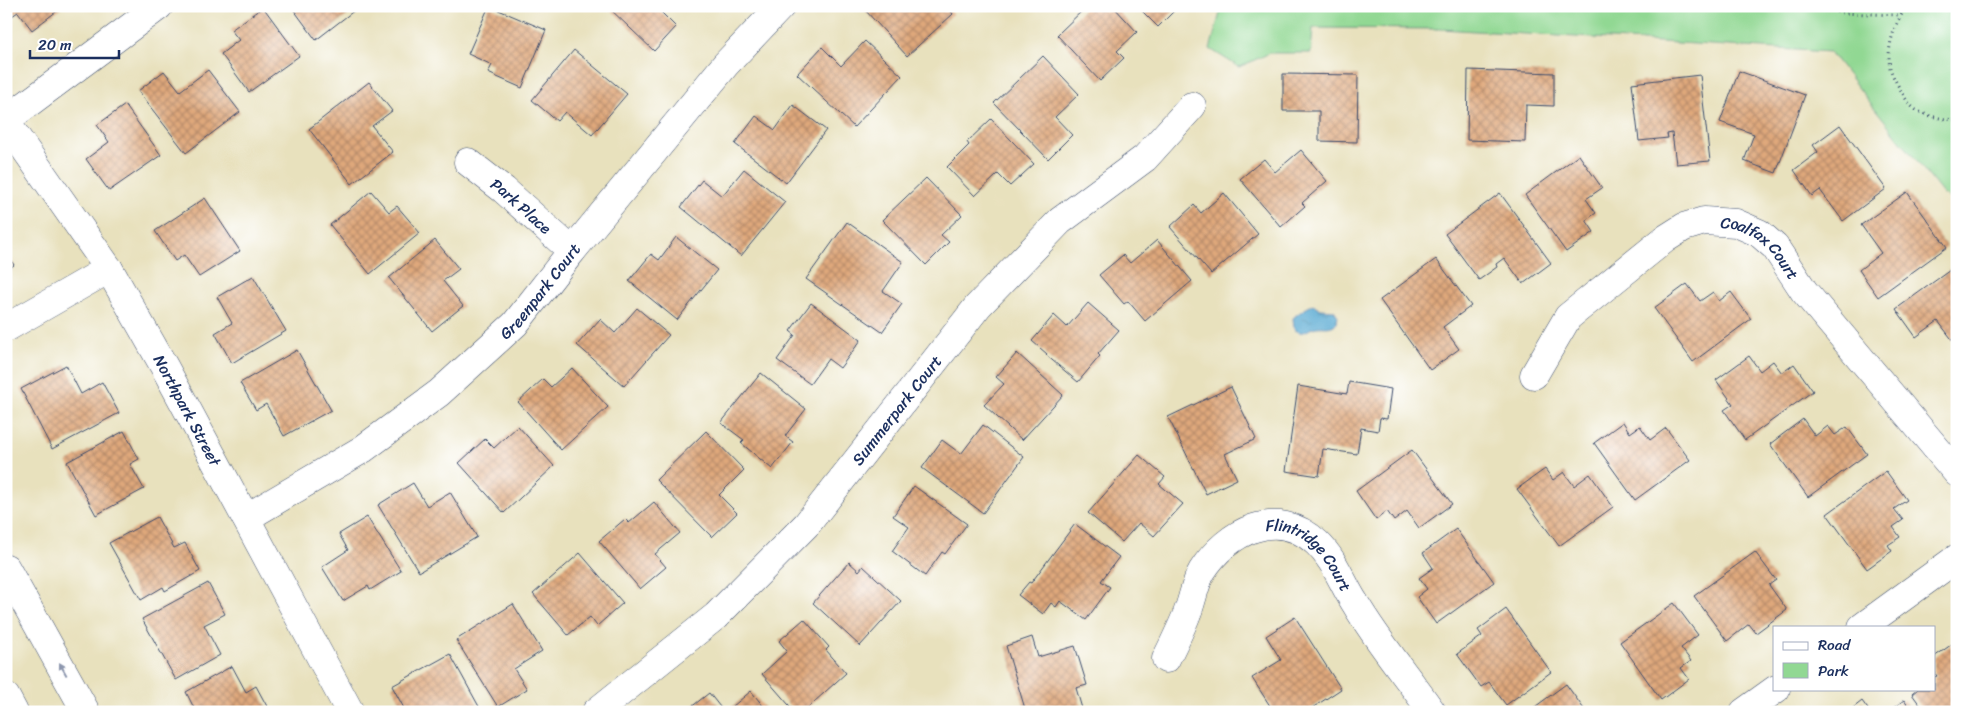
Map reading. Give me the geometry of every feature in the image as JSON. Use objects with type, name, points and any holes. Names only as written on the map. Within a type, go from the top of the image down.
[{"type":"street","points":[[6,120],[159,6]]},
{"type":"street","name":"Greenpark Court","points":[[246,518],[363,449],[439,392],[515,324],[572,251],[726,64],[781,6]]},
{"type":"street","name":"Summerpark Court","points":[[596,712],[716,616],[807,524],[978,306],[1060,221],[1145,158],[1192,106]]},
{"type":"street","name":"Northpark Street","points":[[6,120],[109,269],[350,712]]},
{"type":"street","name":"Park Place","points":[[468,162],[504,190],[572,251]]},
{"type":"street","name":"Coalfax Court","points":[[1534,375],[1568,317],[1665,239],[1684,227],[1704,221],[1736,223],[1759,233],[1775,247],[1804,291],[1957,472]]},
{"type":"street","points":[[6,328],[109,269]]},
{"type":"street","name":"Flintridge Court","points":[[1166,659],[1188,611],[1200,573],[1214,555],[1244,531],[1258,526],[1280,526],[1306,534],[1326,553],[1339,571],[1354,603],[1432,712]]},
{"type":"street","points":[[1863,626],[1957,558]]},
{"type":"street","points":[[6,568],[86,712]]},
{"type":"street","points":[[1744,712],[1775,690]]},
{"type":"street","points":[[6,698],[14,712]]},
{"type":"path","points":[[1823,6],[1840,13],[1901,15]]},
{"type":"path","points":[[1908,6],[1894,29],[1890,49],[1890,68],[1895,80],[1904,97],[1914,109],[1929,116],[1957,120]]},
{"type":"green space","points":[[1222,6],[1957,6],[1957,203],[1943,194],[1830,52],[1441,29],[1313,28],[1311,53],[1270,53],[1239,67],[1210,49]]},
{"type":"water","points":[[1314,305],[1321,309],[1334,310],[1338,316],[1337,323],[1330,327],[1314,328],[1303,332],[1294,329],[1293,318],[1306,308]]},
{"type":"building","points":[[6,6],[59,6],[61,8],[32,30],[18,12],[6,20]]},
{"type":"building","points":[[291,6],[360,6],[316,40]]},
{"type":"building","points":[[489,6],[546,30],[522,88],[488,73],[492,65],[468,54]]},
{"type":"building","points":[[607,6],[662,6],[659,10],[676,27],[654,51]]},
{"type":"building","points":[[869,6],[947,6],[953,14],[907,56],[865,10]]},
{"type":"building","points":[[1087,6],[1113,6],[1137,32],[1117,51],[1124,58],[1100,81],[1057,35]]},
{"type":"building","points":[[1137,6],[1179,6],[1158,27]]},
{"type":"building","points":[[263,7],[299,56],[249,92],[221,54],[239,40],[231,30]]},
{"type":"building","points":[[865,41],[902,76],[854,127],[797,74],[822,47],[841,66]]},
{"type":"building","points":[[574,50],[627,94],[592,135],[565,112],[557,121],[532,100]]},
{"type":"building","points":[[1043,56],[1079,94],[1055,117],[1072,135],[1048,159],[994,103]]},
{"type":"building","points":[[208,70],[240,112],[186,153],[138,91],[164,71],[180,91]]},
{"type":"building","points":[[1468,70],[1554,73],[1554,106],[1526,105],[1525,142],[1467,140]]},
{"type":"building","points":[[1739,71],[1805,95],[1776,173],[1744,161],[1754,134],[1720,122]]},
{"type":"building","points":[[1283,74],[1358,75],[1357,142],[1319,141],[1319,111],[1283,111]]},
{"type":"building","points":[[1700,75],[1710,161],[1676,164],[1672,133],[1667,134],[1668,138],[1639,141],[1632,83]]},
{"type":"building","points":[[369,82],[392,111],[372,126],[393,152],[352,184],[309,129]]},
{"type":"building","points":[[125,105],[161,155],[109,191],[86,159],[109,142],[97,125]]},
{"type":"building","points":[[793,105],[826,130],[786,183],[735,144],[756,116],[775,130]]},
{"type":"building","points":[[991,119],[1034,164],[1010,186],[998,174],[975,196],[947,167],[969,145],[967,142]]},
{"type":"building","points":[[1840,125],[1886,189],[1843,221],[1820,190],[1812,196],[1794,170],[1818,152],[1813,145]]},
{"type":"building","points":[[1301,150],[1327,181],[1302,203],[1305,206],[1281,227],[1240,179],[1264,159],[1275,172]]},
{"type":"building","points":[[1579,155],[1602,188],[1586,199],[1596,213],[1586,220],[1594,232],[1566,252],[1525,195]]},
{"type":"building","points":[[744,169],[785,202],[741,256],[681,207],[702,180],[722,196]]},
{"type":"building","points":[[926,178],[962,215],[941,235],[949,242],[926,265],[882,220]]},
{"type":"building","points":[[371,191],[389,212],[397,206],[420,233],[370,274],[330,225]]},
{"type":"building","points":[[1907,192],[1947,247],[1878,297],[1859,270],[1881,253],[1861,225]]},
{"type":"building","points":[[1224,193],[1258,234],[1211,274],[1170,227],[1194,205],[1201,213]]},
{"type":"building","points":[[1500,193],[1551,263],[1523,284],[1504,258],[1496,264],[1497,267],[1479,280],[1445,234]]},
{"type":"building","points":[[205,198],[240,251],[199,277],[184,255],[175,261],[155,231]]},
{"type":"building","points":[[847,222],[903,262],[883,291],[902,304],[882,332],[806,279]]},
{"type":"building","points":[[676,237],[717,270],[677,320],[629,281],[651,254],[659,260]]},
{"type":"building","points":[[435,240],[459,269],[443,281],[463,306],[432,331],[389,278]]},
{"type":"building","points":[[1157,240],[1192,281],[1145,321],[1128,301],[1124,304],[1099,275],[1123,255],[1130,263]]},
{"type":"building","points":[[6,253],[14,265],[6,271]]},
{"type":"building","points":[[1436,259],[1471,306],[1443,327],[1459,349],[1430,370],[1380,300]]},
{"type":"building","points":[[1957,265],[1957,346],[1938,321],[1916,337],[1896,309]]},
{"type":"building","points":[[253,276],[286,331],[232,363],[215,333],[232,323],[217,297]]},
{"type":"building","points":[[1687,284],[1700,301],[1713,292],[1719,301],[1731,292],[1751,319],[1693,362],[1654,308]]},
{"type":"building","points":[[811,303],[861,340],[840,368],[828,359],[810,384],[777,360],[795,335],[790,331]]},
{"type":"building","points":[[1088,303],[1119,330],[1098,354],[1100,356],[1078,382],[1032,341],[1054,315],[1067,327]]},
{"type":"building","points":[[637,308],[669,335],[624,386],[577,345],[600,319],[615,333]]},
{"type":"building","points":[[297,350],[331,410],[284,436],[266,404],[256,410],[240,383]]},
{"type":"building","points":[[1017,353],[1063,395],[1022,440],[984,405],[1004,384],[996,377]]},
{"type":"building","points":[[1749,356],[1760,371],[1773,361],[1782,373],[1794,364],[1813,391],[1745,440],[1724,410],[1733,404],[1716,380]]},
{"type":"building","points":[[66,365],[81,394],[102,382],[119,413],[52,449],[21,389]]},
{"type":"building","points":[[572,368],[608,407],[561,450],[518,402],[543,379],[551,387]]},
{"type":"building","points":[[761,373],[806,409],[785,436],[793,442],[772,469],[741,443],[744,440],[721,423]]},
{"type":"building","points":[[1349,382],[1391,389],[1387,419],[1380,418],[1378,431],[1361,428],[1357,454],[1323,449],[1319,476],[1286,471],[1298,386],[1347,394]]},
{"type":"building","points":[[1231,387],[1256,439],[1225,454],[1237,479],[1206,494],[1168,417]]},
{"type":"building","points":[[1803,419],[1815,436],[1828,426],[1835,435],[1847,427],[1867,454],[1808,497],[1770,444]]},
{"type":"building","points":[[1623,422],[1630,433],[1640,426],[1650,440],[1666,428],[1690,460],[1635,500],[1594,443]]},
{"type":"building","points":[[983,425],[1024,457],[983,513],[922,468],[942,440],[961,454]]},
{"type":"building","points":[[518,426],[554,466],[504,513],[459,463],[485,439],[494,448]]},
{"type":"building","points":[[124,431],[139,459],[130,464],[144,489],[96,515],[67,462]]},
{"type":"building","points":[[706,431],[744,470],[719,495],[737,513],[712,537],[656,480]]},
{"type":"building","points":[[1412,450],[1452,504],[1419,528],[1407,511],[1394,521],[1387,511],[1376,520],[1356,491]]},
{"type":"building","points":[[1139,455],[1165,477],[1159,484],[1183,504],[1154,536],[1139,523],[1122,542],[1088,513]]},
{"type":"building","points":[[1545,469],[1553,480],[1564,472],[1574,486],[1590,474],[1613,507],[1559,546],[1517,489]]},
{"type":"building","points":[[1886,471],[1907,500],[1894,509],[1903,520],[1893,527],[1900,537],[1888,545],[1892,551],[1867,569],[1827,514]]},
{"type":"building","points":[[413,483],[427,506],[450,492],[477,537],[419,572],[378,505]]},
{"type":"building","points":[[914,486],[967,524],[945,554],[942,552],[925,576],[892,551],[909,527],[893,516]]},
{"type":"building","points":[[654,502],[680,533],[655,554],[666,567],[640,589],[599,541],[625,519],[629,523]]},
{"type":"building","points":[[157,517],[174,548],[185,543],[200,571],[165,591],[163,587],[141,600],[109,543]]},
{"type":"building","points":[[367,517],[401,571],[370,590],[368,586],[343,601],[322,567],[348,550],[339,534]]},
{"type":"building","points":[[1075,524],[1119,557],[1101,581],[1110,587],[1086,620],[1060,601],[1056,607],[1051,603],[1043,614],[1018,595],[1029,582],[1031,583]]},
{"type":"building","points":[[1456,529],[1494,582],[1436,624],[1417,597],[1427,589],[1419,578],[1433,568],[1423,553]]},
{"type":"building","points":[[1755,552],[1776,580],[1769,585],[1787,610],[1756,633],[1749,624],[1727,641],[1694,596]]},
{"type":"building","points":[[580,553],[623,603],[597,626],[590,617],[568,635],[533,594]]},
{"type":"building","points":[[849,562],[859,571],[863,566],[901,601],[860,646],[813,603]]},
{"type":"building","points":[[208,583],[225,614],[204,625],[220,655],[176,680],[142,619]]},
{"type":"building","points":[[1674,603],[1698,635],[1681,648],[1691,661],[1681,668],[1689,679],[1661,700],[1620,642]]},
{"type":"building","points":[[513,604],[542,651],[514,669],[527,689],[498,707],[456,640]]},
{"type":"building","points":[[1506,609],[1551,672],[1506,705],[1489,682],[1481,687],[1457,654],[1482,636],[1478,630]]},
{"type":"building","points":[[1295,617],[1341,689],[1306,712],[1274,712],[1252,678],[1281,660],[1266,636]]},
{"type":"building","points":[[804,619],[829,647],[826,650],[846,673],[803,712],[795,712],[762,674],[787,651],[779,641]]},
{"type":"building","points":[[1032,637],[1038,657],[1075,646],[1087,685],[1076,688],[1083,712],[1026,712],[1006,646]]},
{"type":"building","points":[[1955,642],[1957,645],[1957,711],[1925,712],[1912,694],[1917,690],[1936,690],[1936,656]]},
{"type":"building","points":[[450,654],[482,712],[406,712],[392,686]]},
{"type":"building","points":[[232,666],[246,692],[256,686],[270,712],[196,712],[186,692]]},
{"type":"building","points":[[1566,684],[1586,712],[1528,712]]},
{"type":"building","points":[[751,691],[768,712],[726,712]]},
{"type":"building","points":[[709,693],[724,712],[685,712]]},
{"type":"building","points":[[1904,700],[1912,712],[1888,712]]},
{"type":"building","points":[[1862,701],[1870,712],[1848,712]]}]
